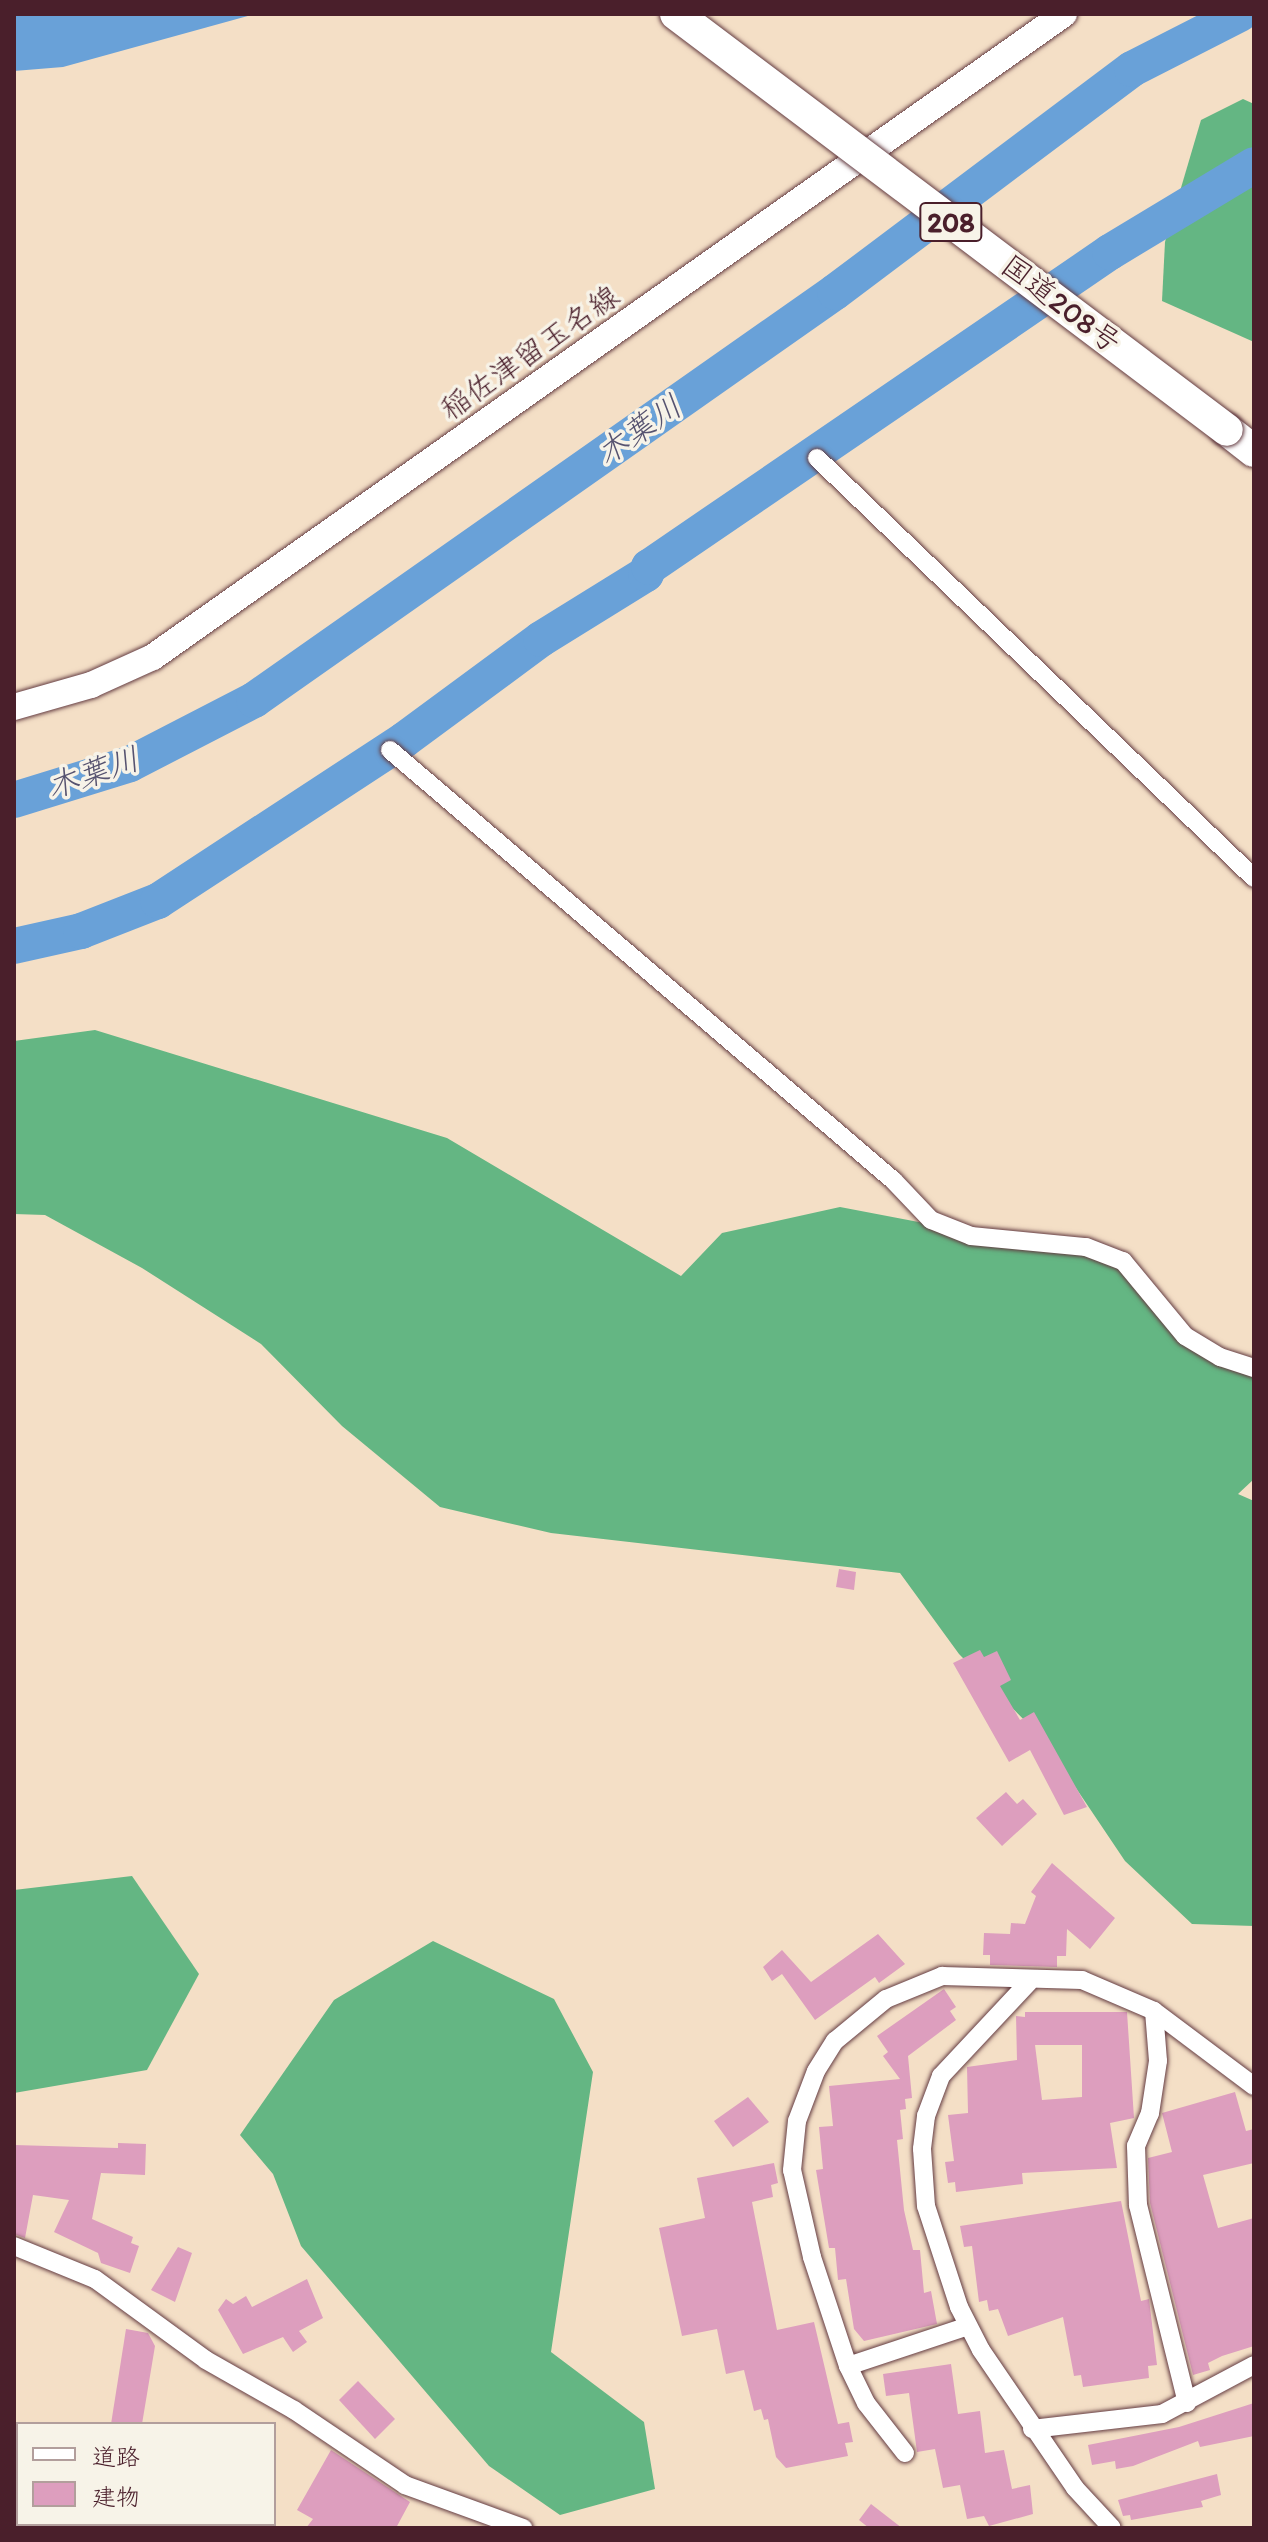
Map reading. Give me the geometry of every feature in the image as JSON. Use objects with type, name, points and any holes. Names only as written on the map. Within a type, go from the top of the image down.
[{"type":"highway","name":"国道208号","points":[[676,14],[1254,451]]},
{"type":"main road","name":"稲佐津留玉名線","points":[[14,707],[91,685],[153,657],[1064,14]]},
{"type":"street","points":[[817,458],[1254,878]]},
{"type":"street","points":[[390,750],[893,1180],[931,1220],[971,1236],[1086,1247],[1123,1261],[1185,1336],[1220,1357],[1254,1368]]},
{"type":"street","points":[[905,2453],[866,2403],[848,2366],[812,2257],[792,2170],[797,2121],[816,2071],[835,2041],[886,1999],[942,1976],[965,1973],[1029,1982],[1082,1980],[1154,2011],[1254,2086]]},
{"type":"street","points":[[1029,1982],[941,2076],[926,2116],[922,2149],[926,2206],[968,2326],[1032,2429],[1112,2528]]},
{"type":"street","points":[[1154,2011],[1158,2061],[1150,2113],[1136,2146],[1138,2205],[1187,2403]]},
{"type":"street","points":[[14,2246],[95,2279],[206,2360],[294,2410],[405,2485],[523,2528]]},
{"type":"street","points":[[848,2366],[968,2326]]},
{"type":"street","points":[[1032,2429],[1162,2414],[1254,2365]]},
{"type":"green space","points":[[1243,99],[1254,104],[1254,342],[1162,301],[1165,242],[1201,120]]},
{"type":"green space","points":[[95,1030],[447,1138],[681,1276],[722,1233],[840,1207],[1123,1261],[1185,1336],[1254,1368],[1254,1479],[1238,1494],[1254,1501],[1254,1926],[1192,1924],[1125,1861],[1043,1739],[959,1654],[900,1573],[551,1533],[440,1507],[342,1426],[261,1344],[142,1268],[45,1215],[14,1214],[14,1041]]},
{"type":"green space","points":[[132,1876],[199,1974],[147,2070],[14,2093],[14,1890]]},
{"type":"green space","points":[[433,1941],[554,1999],[593,2072],[551,2352],[644,2422],[655,2489],[560,2515],[489,2466],[301,2246],[273,2174],[240,2135],[334,2000]]},
{"type":"water","points":[[14,14],[255,14],[63,67],[14,71]]},
{"type":"building","points":[[839,1569],[856,1572],[854,1590],[836,1587]]},
{"type":"building","points":[[980,1650],[984,1657],[997,1651],[1011,1680],[1000,1686],[1020,1720],[1034,1712],[1087,1807],[1064,1815],[1030,1750],[1009,1762],[953,1663]]},
{"type":"building","points":[[1006,1792],[1017,1804],[1023,1799],[1037,1814],[1002,1846],[976,1818]]},
{"type":"building","points":[[1052,1863],[1115,1918],[1090,1949],[1067,1929],[1066,1956],[1057,1956],[1057,1967],[990,1965],[990,1955],[983,1955],[984,1933],[1010,1934],[1011,1923],[1025,1924],[1036,1896],[1031,1892]]},
{"type":"building","points":[[878,1934],[905,1964],[879,1983],[875,1977],[815,2020],[782,1974],[772,1981],[763,1967],[782,1950],[811,1982]]},
{"type":"building","points":[[944,1989],[956,2007],[950,2011],[956,2020],[908,2056],[912,2098],[905,2099],[906,2109],[900,2110],[903,2139],[897,2140],[904,2210],[913,2250],[920,2250],[924,2293],[931,2291],[937,2324],[864,2341],[854,2329],[846,2279],[838,2280],[835,2248],[829,2248],[816,2170],[823,2169],[819,2127],[833,2126],[829,2086],[900,2079],[883,2056],[888,2052],[877,2036]]},
{"type":"building","points":[[1025,2012],[1127,2012],[1134,2118],[1110,2123],[1117,2168],[1022,2173],[1023,2184],[956,2192],[955,2182],[948,2183],[945,2162],[954,2161],[948,2115],[968,2113],[967,2067],[1017,2060],[1016,2016],[1025,2017]],"holes":[[[1035,2045],[1082,2045],[1082,2097],[1042,2100]]]},
{"type":"building","points":[[1235,2092],[1246,2131],[1254,2129],[1254,2163],[1203,2175],[1218,2228],[1254,2218],[1254,2346],[1222,2356],[1208,2363],[1210,2370],[1193,2375],[1150,2203],[1148,2158],[1172,2152],[1162,2113]]},
{"type":"building","points":[[748,2097],[769,2122],[733,2147],[714,2121]]},
{"type":"building","points":[[118,2143],[146,2144],[145,2175],[101,2173],[92,2219],[133,2237],[131,2243],[139,2246],[130,2273],[101,2263],[98,2253],[54,2232],[69,2200],[33,2195],[25,2238],[14,2234],[14,2145],[118,2148]]},
{"type":"building","points":[[774,2163],[778,2183],[771,2185],[773,2197],[752,2202],[777,2330],[814,2322],[838,2424],[849,2422],[853,2442],[845,2443],[848,2456],[786,2468],[776,2457],[768,2419],[764,2420],[761,2409],[754,2411],[744,2370],[726,2374],[717,2329],[682,2336],[659,2228],[705,2218],[697,2178]]},
{"type":"building","points":[[1121,2201],[1141,2301],[1149,2299],[1157,2365],[1148,2366],[1149,2378],[1083,2387],[1081,2375],[1074,2376],[1063,2317],[1008,2336],[998,2309],[989,2311],[987,2300],[979,2302],[972,2246],[964,2247],[960,2226]]},
{"type":"building","points":[[178,2247],[192,2253],[175,2302],[151,2290]]},
{"type":"building","points":[[307,2279],[323,2318],[299,2331],[307,2342],[293,2352],[283,2337],[243,2354],[218,2310],[226,2299],[233,2304],[246,2296],[252,2307]]},
{"type":"building","points":[[126,2329],[148,2333],[155,2346],[142,2422],[111,2422]]},
{"type":"building","points":[[951,2364],[958,2414],[980,2411],[985,2453],[1004,2450],[1012,2489],[1030,2485],[1033,2514],[989,2526],[984,2516],[967,2519],[960,2485],[943,2488],[935,2449],[917,2452],[909,2393],[886,2396],[883,2374]]},
{"type":"building","points":[[358,2381],[395,2419],[375,2439],[339,2400]]},
{"type":"building","points":[[1254,2403],[1254,2436],[1200,2447],[1198,2441],[1133,2466],[1116,2469],[1115,2461],[1092,2465],[1088,2445],[1179,2427]]},
{"type":"building","points":[[331,2450],[410,2502],[396,2528],[306,2528],[313,2519],[297,2510]]},
{"type":"building","points":[[1217,2474],[1221,2495],[1201,2501],[1203,2507],[1131,2520],[1130,2515],[1123,2516],[1118,2500]]},
{"type":"building","points":[[871,2504],[902,2528],[869,2528],[859,2520]]},
{"type":"waterway","name":"木葉川","points":[[14,800],[130,764],[254,700],[835,292],[1132,69],[1240,14]]},
{"type":"waterway","points":[[14,946],[81,931],[158,901],[404,740],[541,639],[646,574],[649,567],[1110,252],[1254,165]]}]
